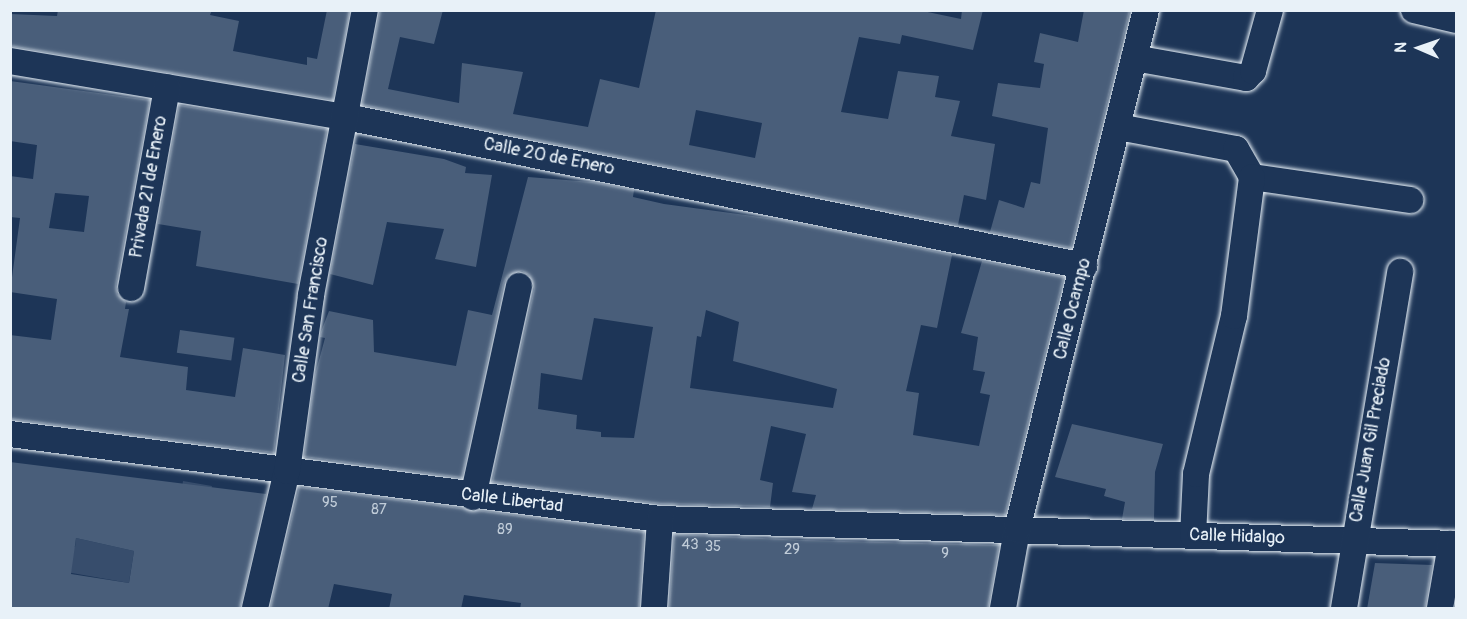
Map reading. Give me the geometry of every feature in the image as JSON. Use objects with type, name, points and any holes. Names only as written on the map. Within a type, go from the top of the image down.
[{"type":"street","name":"Calle San Francisco","points":[[255,609],[287,471],[311,295],[365,10]]},
{"type":"street","name":"Calle Ocampo","points":[[1004,609],[1017,530],[1146,10]]},
{"type":"street","points":[[1134,58],[1246,78],[1253,71],[1270,10]]},
{"type":"street","points":[[1414,10],[1456,20]]},
{"type":"street","name":"Calle 20 de Enero","points":[[10,61],[345,116],[1084,266]]},
{"type":"street","name":"Privada 21 de Enero","points":[[131,288],[167,87]]},
{"type":"street","points":[[1118,127],[1236,149],[1252,177],[1234,316],[1196,474],[1193,536]]},
{"type":"street","points":[[1252,177],[1410,200]]},
{"type":"street","name":"Calle Juan Gil Preciado","points":[[1344,609],[1353,541],[1400,272]]},
{"type":"street","points":[[473,497],[519,286]]},
{"type":"street","name":"Calle Libertad","points":[[10,434],[473,497],[660,519],[1017,530]]},
{"type":"street","points":[[654,609],[660,519]]},
{"type":"street","name":"Calle Hidalgo","points":[[1017,530],[1454,544]]},
{"type":"street","points":[[1440,609],[1454,544]]},
{"type":"shaded area","points":[[183,481],[212,486],[197,565],[134,551],[139,522],[176,528]]},
{"type":"shaded area","points":[[76,538],[134,551],[129,582],[224,608],[173,608],[127,597],[129,583],[49,569],[56,542],[75,547]]},
{"type":"building","points":[[58,10],[212,10],[210,15],[239,21],[233,51],[307,65],[307,57],[317,59],[327,10],[350,10],[333,100],[10,46],[10,14],[57,16]]},
{"type":"building","points":[[380,10],[443,10],[434,44],[400,37],[388,89],[459,103],[462,63],[523,72],[513,114],[588,127],[600,79],[639,88],[656,10],[918,10],[961,19],[962,10],[983,10],[973,50],[902,35],[900,44],[859,37],[841,112],[888,119],[898,71],[939,76],[935,97],[960,101],[951,136],[995,144],[986,200],[964,195],[958,225],[362,105]],"holes":[[[696,110],[762,123],[755,158],[689,145]]]},
{"type":"building","points":[[1084,10],[1130,10],[1071,248],[990,232],[999,200],[1024,208],[1031,182],[1040,184],[1048,128],[992,116],[998,83],[1040,88],[1044,64],[1034,62],[1040,33],[1078,42]]},
{"type":"building","points":[[10,81],[150,100],[116,285],[117,294],[126,302],[125,309],[129,309],[120,357],[188,367],[186,390],[235,397],[243,348],[285,355],[274,453],[10,419],[10,335],[51,340],[57,299],[10,292],[20,218],[10,217],[10,176],[33,179],[37,145],[10,141]],"holes":[[[55,193],[89,196],[84,232],[49,228]]]},
{"type":"building","points":[[179,105],[327,129],[298,284],[196,266],[201,231],[158,224]]},
{"type":"building","points":[[355,144],[444,159],[466,167],[465,173],[492,175],[476,267],[435,259],[444,229],[387,222],[373,285],[330,274]]},
{"type":"building","points":[[528,177],[592,182],[634,190],[633,197],[664,204],[782,220],[952,255],[937,328],[921,325],[906,391],[919,393],[913,435],[979,446],[990,395],[980,393],[985,372],[973,370],[978,337],[961,333],[982,261],[1064,277],[1005,515],[812,509],[816,495],[792,492],[806,434],[771,426],[760,480],[773,483],[770,507],[661,504],[492,482],[534,289],[529,275],[522,271],[508,276],[504,283],[462,478],[304,457],[315,375],[325,338],[320,337],[329,311],[373,320],[374,352],[456,366],[468,310],[492,315]],"holes":[[[706,310],[739,322],[733,361],[837,389],[833,408],[690,388],[697,336],[701,337]],[[594,318],[653,327],[634,438],[601,437],[601,432],[576,429],[577,415],[538,409],[541,373],[582,380]]]},
{"type":"building","points":[[180,330],[234,338],[231,360],[177,353]]},
{"type":"building","points":[[1072,424],[1163,444],[1155,472],[1154,520],[1122,519],[1125,502],[1104,496],[1106,489],[1055,477]]},
{"type":"building","points":[[10,462],[266,494],[240,609],[10,609]],"holes":[[[76,538],[134,551],[129,583],[71,574]]]},
{"type":"building","points":[[299,487],[644,532],[639,609],[520,609],[521,603],[464,595],[461,609],[389,609],[392,594],[334,584],[328,609],[270,609]]},
{"type":"building","points":[[674,534],[999,545],[988,609],[669,609]]},
{"type":"building","points":[[1375,563],[1432,565],[1425,609],[1367,609]]}]
